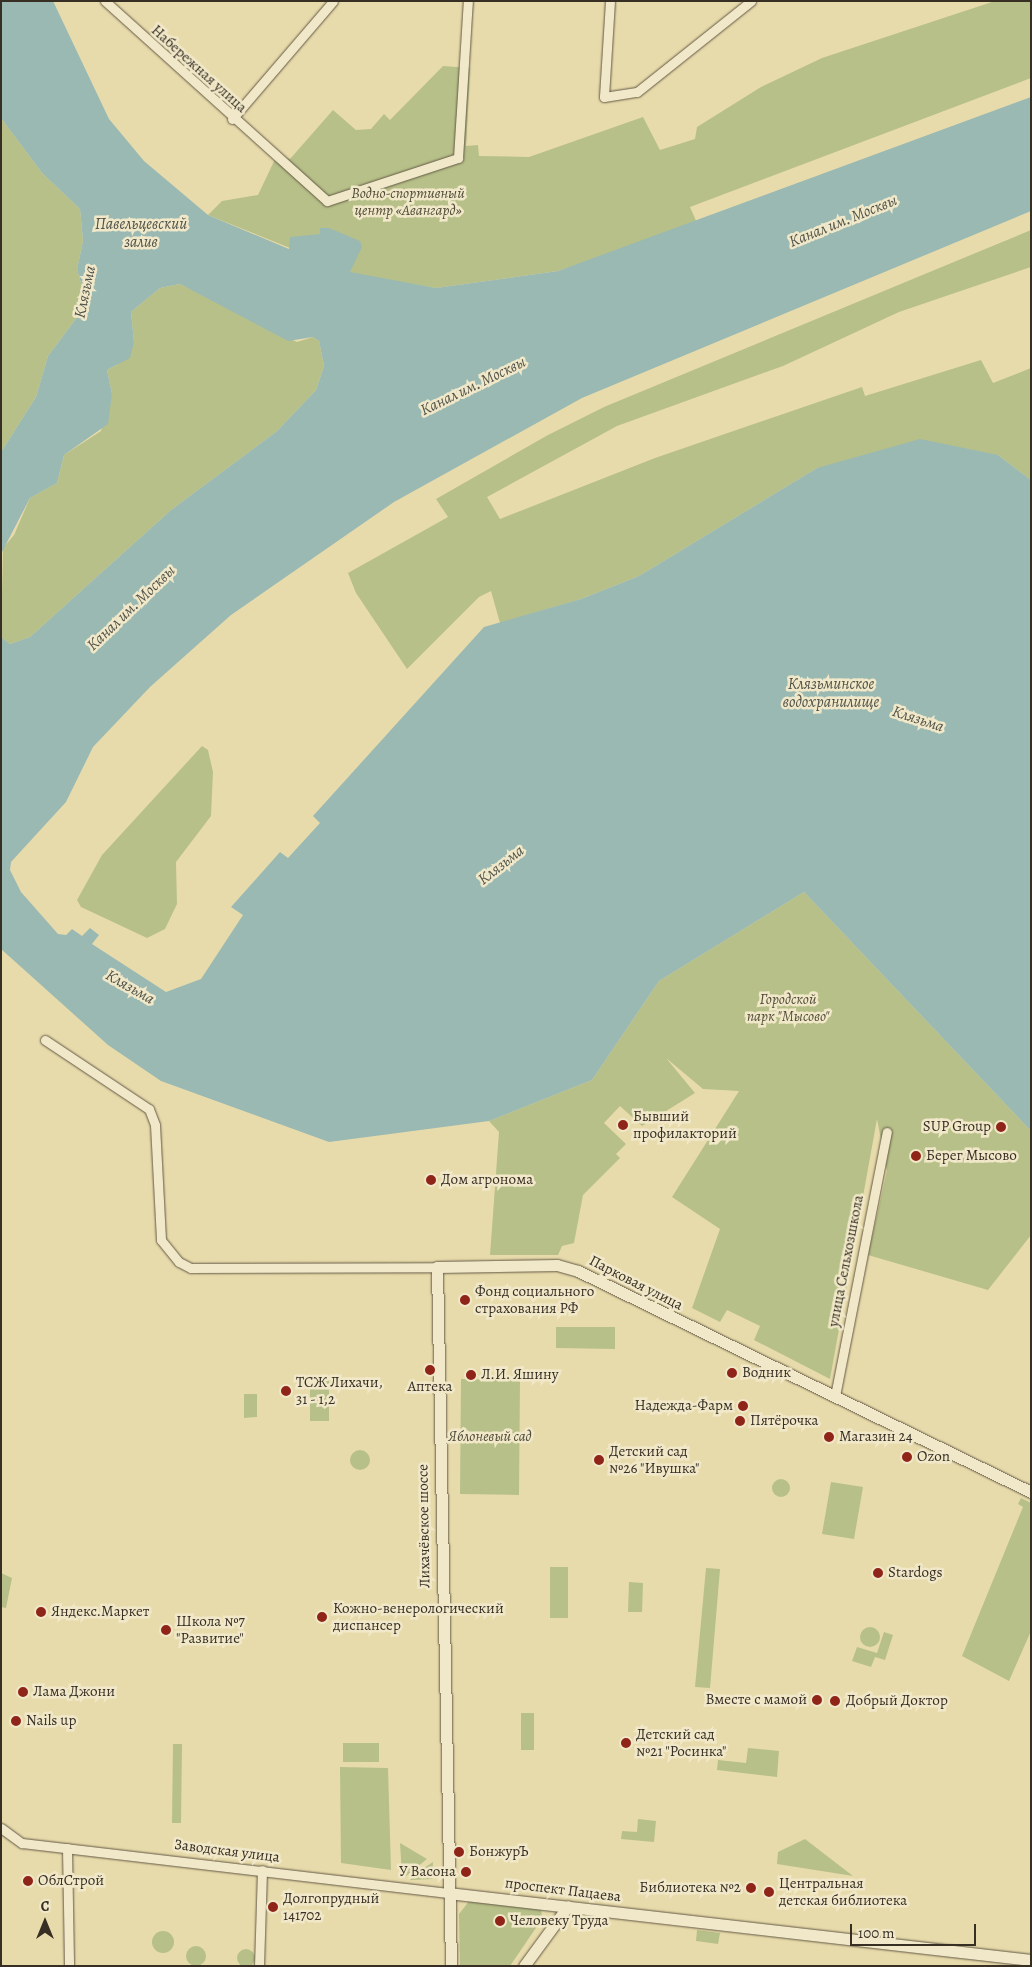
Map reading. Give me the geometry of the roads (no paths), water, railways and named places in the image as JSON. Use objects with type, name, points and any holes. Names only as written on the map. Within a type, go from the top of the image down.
[{"type":"street","name":"Набережная улица","points":[[105,1],[232,118],[277,155],[327,201],[458,158],[468,1]]},
{"type":"street","points":[[232,118],[333,1]]},
{"type":"street","points":[[610,1],[604,97],[637,92],[751,1]]},
{"type":"street","name":"Парковая улица","points":[[45,1040],[149,1109],[155,1125],[161,1240],[168,1254],[191,1268],[568,1267],[1031,1492]]},
{"type":"street","name":"улица Сельхозшкола","points":[[835,1396],[887,1132]]},
{"type":"street","name":"Лихачёвское шоссе","points":[[437,1267],[448,1893],[451,1966]]},
{"type":"street","name":"Заводская улица","points":[[3,1829],[22,1842],[448,1893]]},
{"type":"street","points":[[67,1848],[69,1966]]},
{"type":"street","points":[[259,1966],[262,1870]]},
{"type":"street","name":"проспект Пацаева","points":[[448,1893],[1031,1960]]},
{"type":"street","points":[[524,1966],[568,1906]]},
{"type":"water","name":"Клязьминское водохранилище","points":[[1,1],[53,1],[109,119],[144,161],[208,215],[289,249],[290,237],[320,234],[320,228],[329,228],[360,241],[362,247],[350,272],[436,288],[558,271],[1031,97],[1031,211],[582,398],[394,502],[231,615],[150,687],[93,747],[66,802],[11,862],[10,870],[21,892],[58,934],[66,935],[72,929],[82,936],[90,928],[99,935],[92,944],[166,992],[201,979],[243,915],[231,907],[280,852],[288,858],[320,823],[313,816],[484,627],[581,599],[639,576],[817,468],[920,439],[998,455],[1031,480],[1031,1131],[804,892],[659,981],[592,1080],[489,1121],[329,1142],[161,1081],[108,1045],[1,949],[1,637],[10,644],[30,637],[171,510],[277,431],[316,390],[324,366],[319,341],[313,337],[288,341],[180,284],[160,288],[131,312],[134,342],[130,358],[107,370],[112,394],[108,424],[64,455],[57,483],[30,498],[1,554],[1,452],[36,397],[48,356],[87,304],[77,269],[83,241],[80,209],[42,173],[1,118]]},
{"type":"place","name":"Бывший профилакторий","points":[[623,1125]]},
{"type":"place","name":"SUP Group","points":[[1001,1127]]},
{"type":"place","name":"Берег Мысово","points":[[916,1156]]},
{"type":"place","name":"Дом агронома","points":[[431,1180]]},
{"type":"place","name":"Фонд социального страхования РФ","points":[[465,1300]]},
{"type":"place","name":"Аптека","points":[[430,1370]]},
{"type":"place","name":"Водник","points":[[732,1373]]},
{"type":"place","name":"Л.И. Яшину","points":[[471,1375]]},
{"type":"place","name":"ТСЖ Лихачи, 31 - 1,2","points":[[286,1391]]},
{"type":"place","name":"Надежда-Фарм","points":[[743,1406]]},
{"type":"place","name":"Пятёрочка","points":[[740,1421]]},
{"type":"place","name":"Магазин 24","points":[[829,1437]]},
{"type":"place","name":"Ozon","points":[[907,1457]]},
{"type":"place","name":"Детский сад №26 \"Ивушка\"","points":[[599,1460]]},
{"type":"place","name":"Stardogs","points":[[878,1573]]},
{"type":"place","name":"Яндекс.Маркет","points":[[41,1612]]},
{"type":"place","name":"Кожно-венерологический диспансер","points":[[322,1617]]},
{"type":"place","name":"Школа №7 \"Развитие\"","points":[[166,1630]]},
{"type":"place","name":"Лама Джони","points":[[23,1692]]},
{"type":"place","name":"Вместе с мамой","points":[[817,1700]]},
{"type":"place","name":"Добрый Доктор","points":[[835,1701]]},
{"type":"place","name":"Nails up","points":[[16,1721]]},
{"type":"place","name":"Детский сад №21 \"Росинка\"","points":[[626,1743]]},
{"type":"place","name":"БонжурЪ","points":[[459,1852]]},
{"type":"place","name":"У Васона","points":[[466,1872]]},
{"type":"place","name":"ОблСтрой","points":[[28,1881]]},
{"type":"place","name":"Библиотека №2","points":[[751,1888]]},
{"type":"place","name":"Центральная детская библиотека","points":[[769,1892]]},
{"type":"place","name":"Долгопрудный 141702","points":[[273,1907]]},
{"type":"place","name":"Человеку Труда","points":[[500,1921]]},
{"type":"park label","name":"Водно-спортивный центр «Авангард»","points":[[408,202]]},
{"type":"park label","name":"Городской парк \"Мысово\"","points":[[788,1008]]},
{"type":"park label","name":"Яблоневый сад","points":[[490,1437]]},
{"type":"water label","name":"Канал им. Москвы","points":[[843,221]]},
{"type":"water label","name":"Павельцевский залив","points":[[141,233]]},
{"type":"water label","name":"Клязьма","points":[[85,292]]},
{"type":"water label","name":"Канал им. Москвы","points":[[473,386]]},
{"type":"water label","name":"Канал им. Москвы","points":[[131,608]]},
{"type":"water label","name":"Клязьма","points":[[918,719]]},
{"type":"water label","name":"Клязьма","points":[[501,865]]},
{"type":"water label","name":"Клязьма","points":[[130,987]]}]
